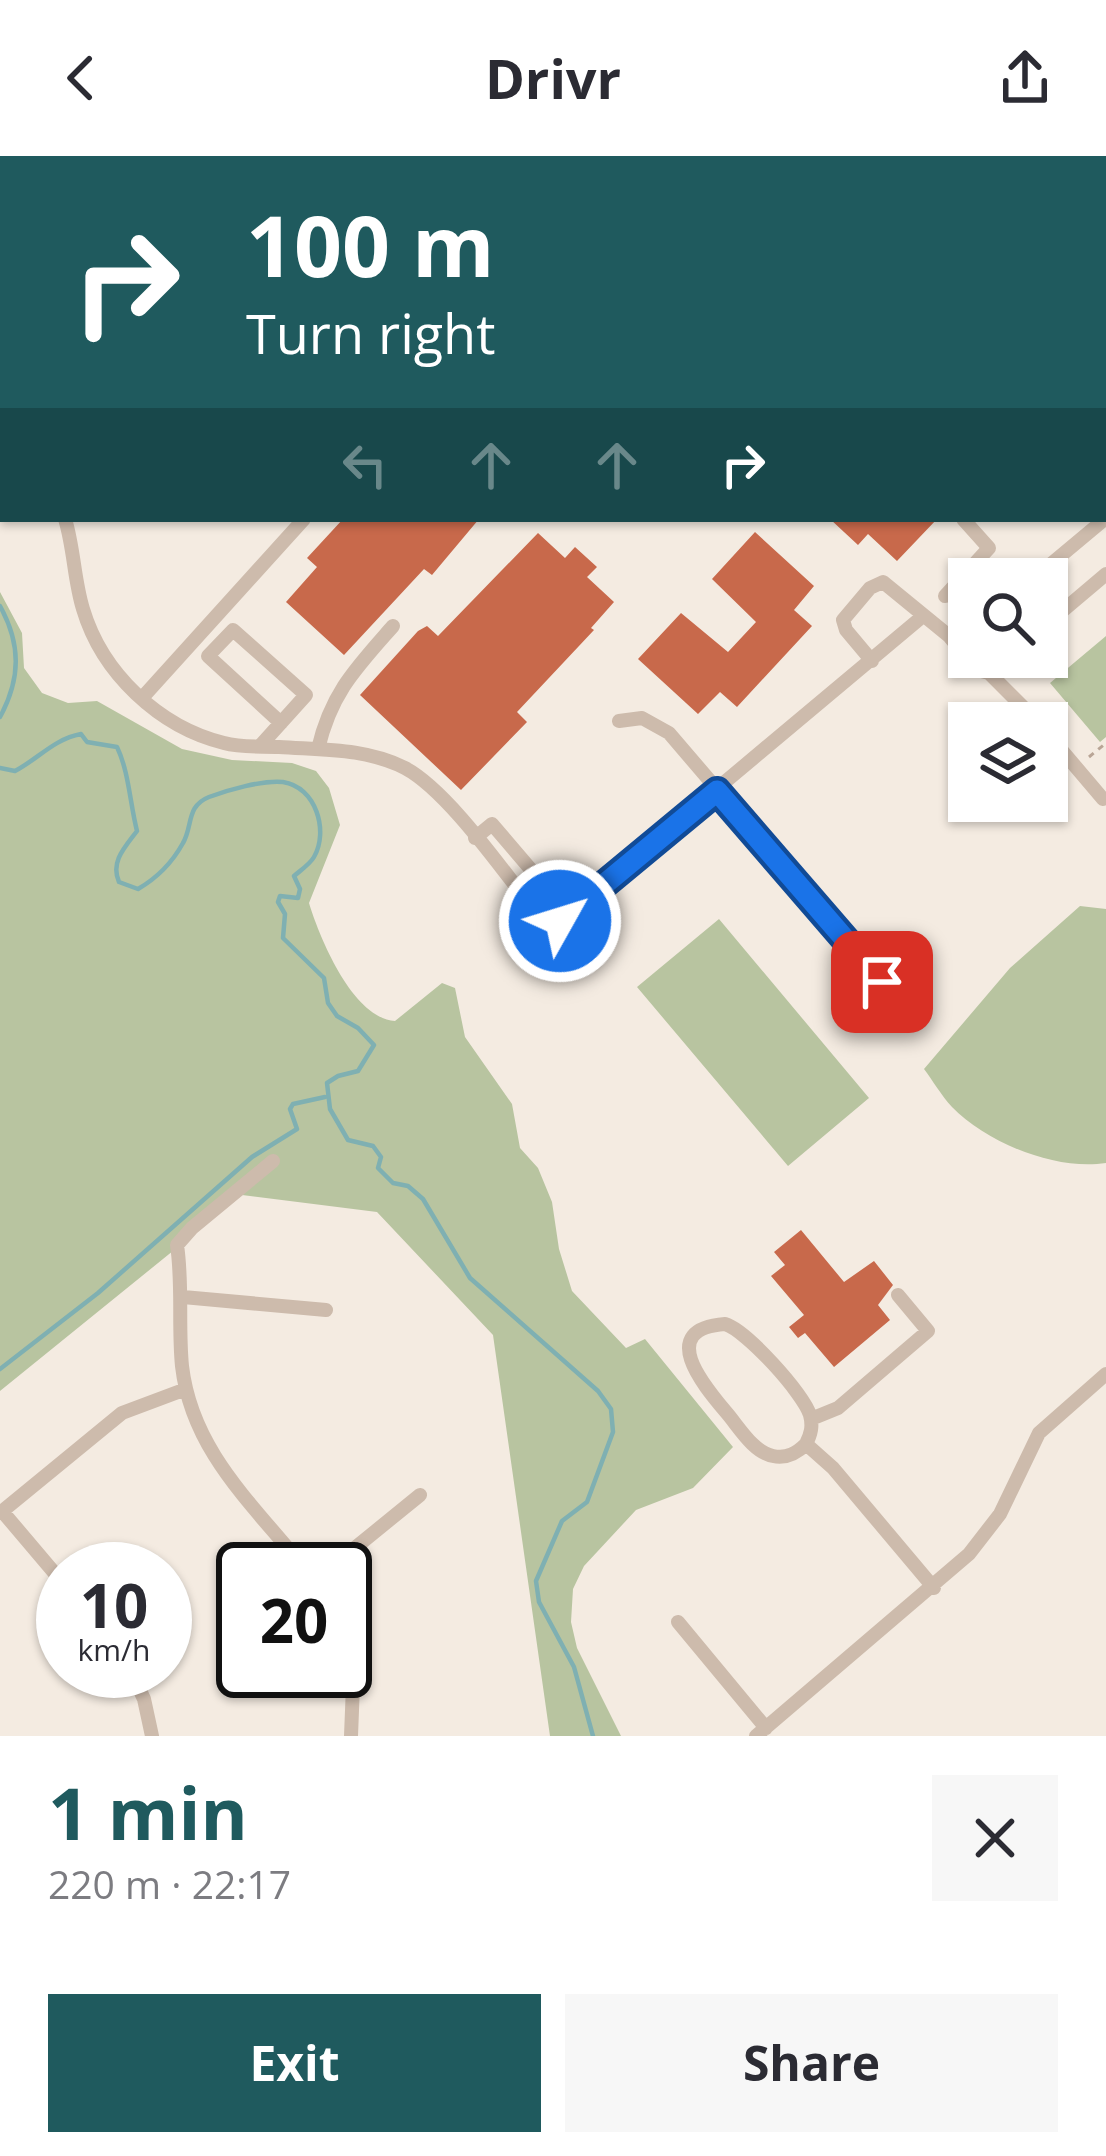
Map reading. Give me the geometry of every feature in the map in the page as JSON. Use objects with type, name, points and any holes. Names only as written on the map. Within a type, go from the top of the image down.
[{"type":"street","points":[[66,522],[84,614],[115,671],[142,698],[181,727],[223,743],[319,748],[405,768],[424,781],[476,838],[535,911],[560,921],[923,616]]},
{"type":"street","points":[[142,698],[301,522]]},
{"type":"street","points":[[945,596],[989,548],[965,522]]},
{"type":"street","points":[[1059,558],[1101,522]]},
{"type":"street","points":[[1068,606],[1106,574]]},
{"type":"street","points":[[872,661],[846,631],[843,620],[870,588],[883,582],[923,616],[948,630]]},
{"type":"street","points":[[319,748],[338,691],[393,626]]},
{"type":"street","points":[[260,746],[281,723],[306,695],[232,630],[208,656],[281,723]]},
{"type":"street","points":[[994,678],[1018,702]]},
{"type":"street","points":[[619,721],[642,718],[658,724],[882,982]]},
{"type":"street","points":[[1068,758],[1103,799]]},
{"type":"street","points":[[476,838],[492,824],[539,878],[551,885]]},
{"type":"street","points":[[273,1161],[177,1245],[186,1390],[215,1461],[282,1542]]},
{"type":"street","points":[[812,1420],[838,1408],[928,1331],[898,1295]]},
{"type":"street","points":[[183,1297],[326,1310]]},
{"type":"street","points":[[716,1324],[740,1330],[805,1404],[812,1420],[806,1444],[793,1454],[776,1457],[754,1445],[692,1370],[689,1353],[695,1338],[716,1324]]},
{"type":"street","points":[[678,1622],[761,1732],[934,1588],[976,1546],[1000,1514],[1040,1433],[1106,1374]]},
{"type":"street","points":[[36,1552],[1,1512],[122,1413],[186,1390]]},
{"type":"street","points":[[806,1444],[934,1588]]},
{"type":"street","points":[[362,1542],[420,1495]]},
{"type":"street","points":[[144,1698],[152,1736]]},
{"type":"street","points":[[351,1736],[352,1698]]},
{"type":"path","points":[[1084,762],[1106,743]]},
{"type":"green space","points":[[0,592],[22,633],[24,668],[42,693],[68,703],[97,701],[182,749],[232,760],[292,763],[316,771],[329,788],[340,825],[309,903],[340,974],[365,1006],[395,1021],[442,983],[455,988],[465,1037],[512,1104],[520,1148],[538,1168],[552,1202],[572,1291],[626,1348],[645,1339],[733,1447],[693,1488],[636,1510],[584,1566],[573,1589],[571,1622],[577,1648],[621,1736],[550,1736],[493,1335],[377,1212],[242,1195],[0,1391]]},
{"type":"green space","points":[[1106,636],[1106,737],[1100,742],[1050,683],[1068,678],[1068,668]]},
{"type":"green space","points":[[1080,906],[1106,909],[1106,1163],[1066,1163],[1003,1143],[952,1107],[924,1069],[1010,968]]},
{"type":"green space","points":[[719,919],[869,1098],[788,1166],[637,987]]},
{"type":"building","points":[[340,522],[476,522],[432,575],[424,569],[344,655],[286,602],[317,567],[307,558]]},
{"type":"building","points":[[833,522],[934,522],[897,561],[868,534],[858,545]]},
{"type":"building","points":[[755,532],[814,586],[794,610],[812,626],[737,707],[720,692],[698,714],[638,659],[681,613],[728,652],[756,622],[712,579]]},
{"type":"building","points":[[538,533],[565,558],[575,547],[597,567],[587,577],[614,602],[517,712],[527,722],[461,790],[360,695],[418,631],[427,626],[438,636]]},
{"type":"building","points":[[801,1230],[844,1282],[874,1261],[893,1285],[878,1305],[890,1320],[834,1367],[805,1333],[798,1338],[789,1327],[804,1315],[771,1276],[785,1265],[774,1252]]},
{"type":"waterway","points":[[0,606],[12,634],[16,661],[12,689],[0,717]]},
{"type":"waterway","points":[[0,768],[15,771],[54,745],[81,734],[87,742],[117,747],[137,831],[120,855],[117,875],[119,882],[138,889],[174,857],[193,811],[209,797],[255,784],[283,782],[311,801],[319,823],[318,847],[312,860],[294,876],[298,898],[280,896],[285,914],[283,938],[324,978],[328,1003],[337,1016],[374,1045],[358,1071],[327,1083],[330,1109],[348,1140],[373,1146],[381,1157],[378,1168],[393,1183],[408,1186],[423,1199],[470,1278],[598,1391],[611,1409],[613,1432],[587,1502],[562,1521],[536,1581],[539,1602],[574,1667],[593,1736]]},
{"type":"waterway","points":[[0,1369],[98,1293],[252,1157],[297,1129],[290,1109],[293,1104],[325,1097]]},
{"type":"route","points":[[560,921],[717,791],[882,982]]}]
